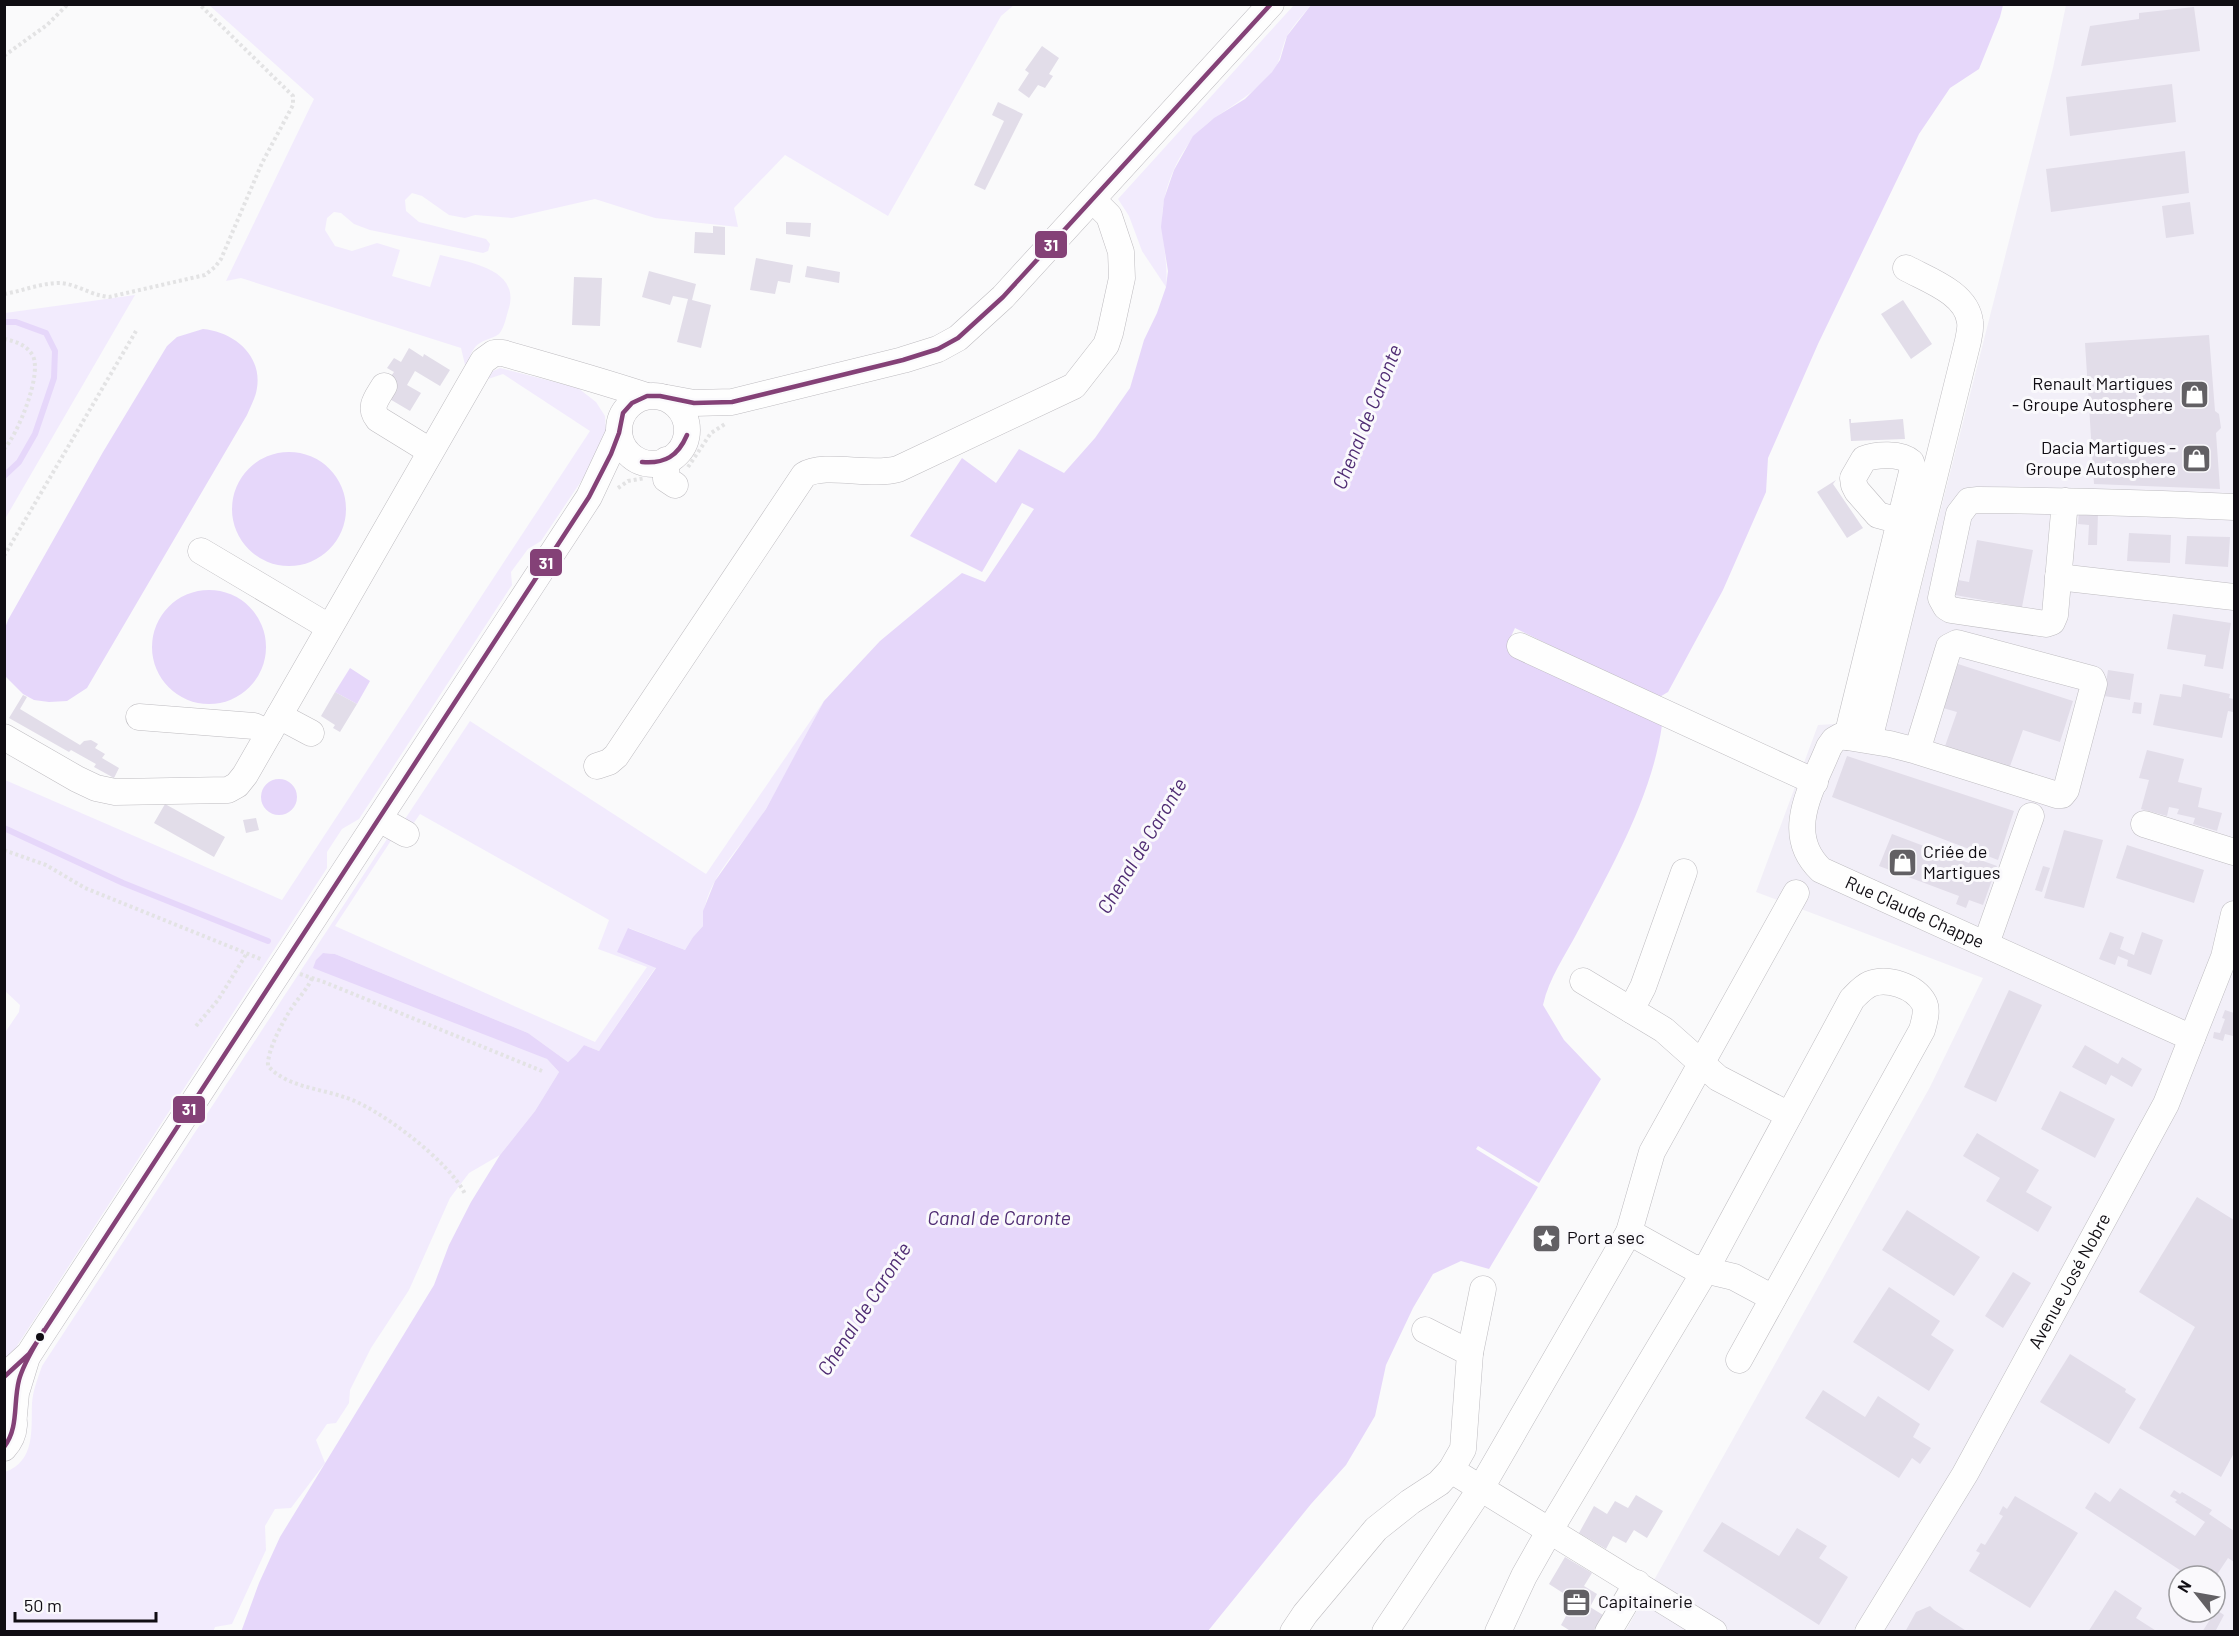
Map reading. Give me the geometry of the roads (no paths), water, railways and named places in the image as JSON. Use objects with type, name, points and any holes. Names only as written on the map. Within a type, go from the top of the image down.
[{"type":"street","points":[[687,435],[731,412],[938,349],[958,338],[1003,297],[1271,4]]},
{"type":"street","points":[[597,766],[609,762],[616,756],[804,475],[817,470],[885,473],[897,469],[1074,386],[1080,380],[1106,345],[1122,278],[1121,252],[1110,216],[1093,200]]},
{"type":"street","points":[[1869,740],[1968,341],[1970,322],[1965,306],[1951,293],[1906,268]]},
{"type":"street","points":[[4,737],[96,788],[115,792],[228,790],[237,785],[245,775],[483,361],[494,353],[503,353],[657,397],[676,405],[684,416],[687,435],[681,449],[662,471],[620,474],[600,496],[380,819],[28,1354],[4,1377]]},
{"type":"street","points":[[584,378],[609,397],[615,406],[619,428],[627,451],[662,471]]},
{"type":"street","points":[[384,386],[373,405],[374,414],[378,419],[430,451]]},
{"type":"street","points":[[600,496],[623,413],[632,404],[657,397],[731,412]]},
{"type":"street","points":[[2065,501],[2055,615],[2052,622],[2046,624],[1952,610],[1946,607],[1941,598],[1959,514],[1970,501],[2065,501],[2235,507]]},
{"type":"street","points":[[1869,740],[1900,521]]},
{"type":"street","points":[[201,551],[329,627]]},
{"type":"street","points":[[2058,577],[2235,597]]},
{"type":"street","points":[[1869,740],[1917,751],[2062,795],[2066,790],[2094,684],[2092,679],[1952,644],[1949,647],[1917,751]]},
{"type":"street","points":[[1520,646],[1815,782]]},
{"type":"street","points":[[140,717],[254,726],[274,725],[311,733]]},
{"type":"street","name":"Rue Claude Chappe","points":[[1869,740],[1841,736],[1834,740],[1815,782],[1801,821],[1801,836],[1811,860],[1821,870],[2192,1038]]},
{"type":"street","points":[[1986,944],[2031,816]]},
{"type":"street","points":[[380,819],[406,834]]},
{"type":"street","points":[[2144,824],[2235,852]]},
{"type":"street","points":[[1631,1010],[1643,987],[1684,872]]},
{"type":"street","points":[[1385,1632],[1481,1488],[1629,1232],[1652,1152],[1796,893]]},
{"type":"street","name":"Avenue José Nobre","points":[[1868,1632],[1976,1454],[2166,1104],[2224,957],[2235,914]]},
{"type":"street","points":[[1583,981],[1674,1038],[1718,1078],[1789,1115]]},
{"type":"street","points":[[1506,1629],[1524,1576],[1705,1271],[1852,999],[1869,984],[1885,981],[1899,984],[1916,994],[1925,1004],[1926,1015],[1922,1030],[1739,1360]]},
{"type":"street","points":[[1629,1232],[1663,1253],[1705,1271],[1734,1276],[1773,1298]]},
{"type":"street","points":[[1293,1632],[1305,1614],[1376,1529],[1439,1483],[1451,1470],[1463,1449],[1470,1353],[1483,1289]]},
{"type":"street","points":[[1425,1330],[1470,1353]]},
{"type":"street","points":[[4,1448],[12,1437],[15,1426],[9,1408],[28,1354]]},
{"type":"street","points":[[1451,1470],[1714,1632]]},
{"type":"street","points":[[1608,1632],[1647,1589]]},
{"type":"water","name":"Canal de Caronte","points":[[1311,5],[2003,5],[1979,69],[1950,88],[1919,134],[1818,344],[1768,458],[1766,492],[1723,590],[1668,692],[1658,698],[1515,628],[1507,645],[1662,725],[1649,779],[1629,831],[1553,976],[1543,1005],[1564,1040],[1601,1079],[1539,1183],[1478,1146],[1476,1149],[1538,1187],[1489,1269],[1461,1261],[1433,1274],[1413,1308],[1386,1365],[1375,1416],[1346,1465],[1311,1504],[1208,1631],[241,1632],[259,1583],[280,1537],[434,1285],[449,1245],[471,1202],[500,1155],[535,1111],[559,1072],[547,1059],[313,968],[316,960],[323,953],[335,954],[528,1033],[568,1062],[584,1045],[599,1051],[656,968],[617,952],[628,928],[685,950],[703,926],[703,911],[715,881],[766,809],[824,701],[880,641],[962,573],[985,582],[1034,509],[1022,503],[982,572],[910,536],[962,458],[996,483],[1019,449],[1064,473],[1095,438],[1130,388],[1144,340],[1166,287],[1168,271],[1161,227],[1164,199],[1174,170],[1193,136],[1214,118],[1245,99],[1272,72],[1280,60],[1287,36]]},
{"type":"water","points":[[203,329],[226,335],[236,341],[252,358],[258,380],[256,393],[247,415],[87,688],[67,701],[34,700],[23,694],[5,676],[5,628],[8,620],[103,452],[167,346],[177,337]]},
{"type":"water","points":[[289,452],[311,456],[321,461],[337,477],[342,487],[346,509],[342,531],[337,541],[321,557],[311,562],[289,566],[267,562],[257,557],[241,541],[236,531],[232,509],[236,487],[241,477],[257,461],[267,456]]},
{"type":"water","points":[[209,590],[231,594],[249,607],[262,625],[266,647],[262,669],[249,687],[231,700],[209,704],[187,700],[169,687],[156,669],[152,647],[156,625],[169,607],[187,594]]},
{"type":"water","points":[[350,668],[370,681],[357,704],[335,692]]},
{"type":"water","points":[[279,779],[292,784],[297,797],[292,810],[279,815],[266,810],[261,797],[266,784]]},
{"type":"waterway","points":[[4,322],[16,322],[46,333],[55,351],[54,378],[35,434],[19,462],[4,476]]},
{"type":"waterway","points":[[4,828],[123,883],[268,941]]},
{"type":"place","name":"Renault Martigues - Groupe Autosphere","points":[[2194,394]]},
{"type":"place","name":"Dacia Martigues - Groupe Autosphere","points":[[2197,458]]},
{"type":"place","name":"Criée de Martigues","points":[[1902,862]]},
{"type":"place","name":"Port a sec","points":[[1546,1238]]},
{"type":"place","name":"Capitainerie","points":[[1577,1602]]},
{"type":"water label","name":"Chenal de Caronte","points":[[1367,417]]},
{"type":"water label","name":"Chenal de Caronte","points":[[1142,846]]},
{"type":"water label","name":"Chenal de Caronte","points":[[864,1309]]}]
